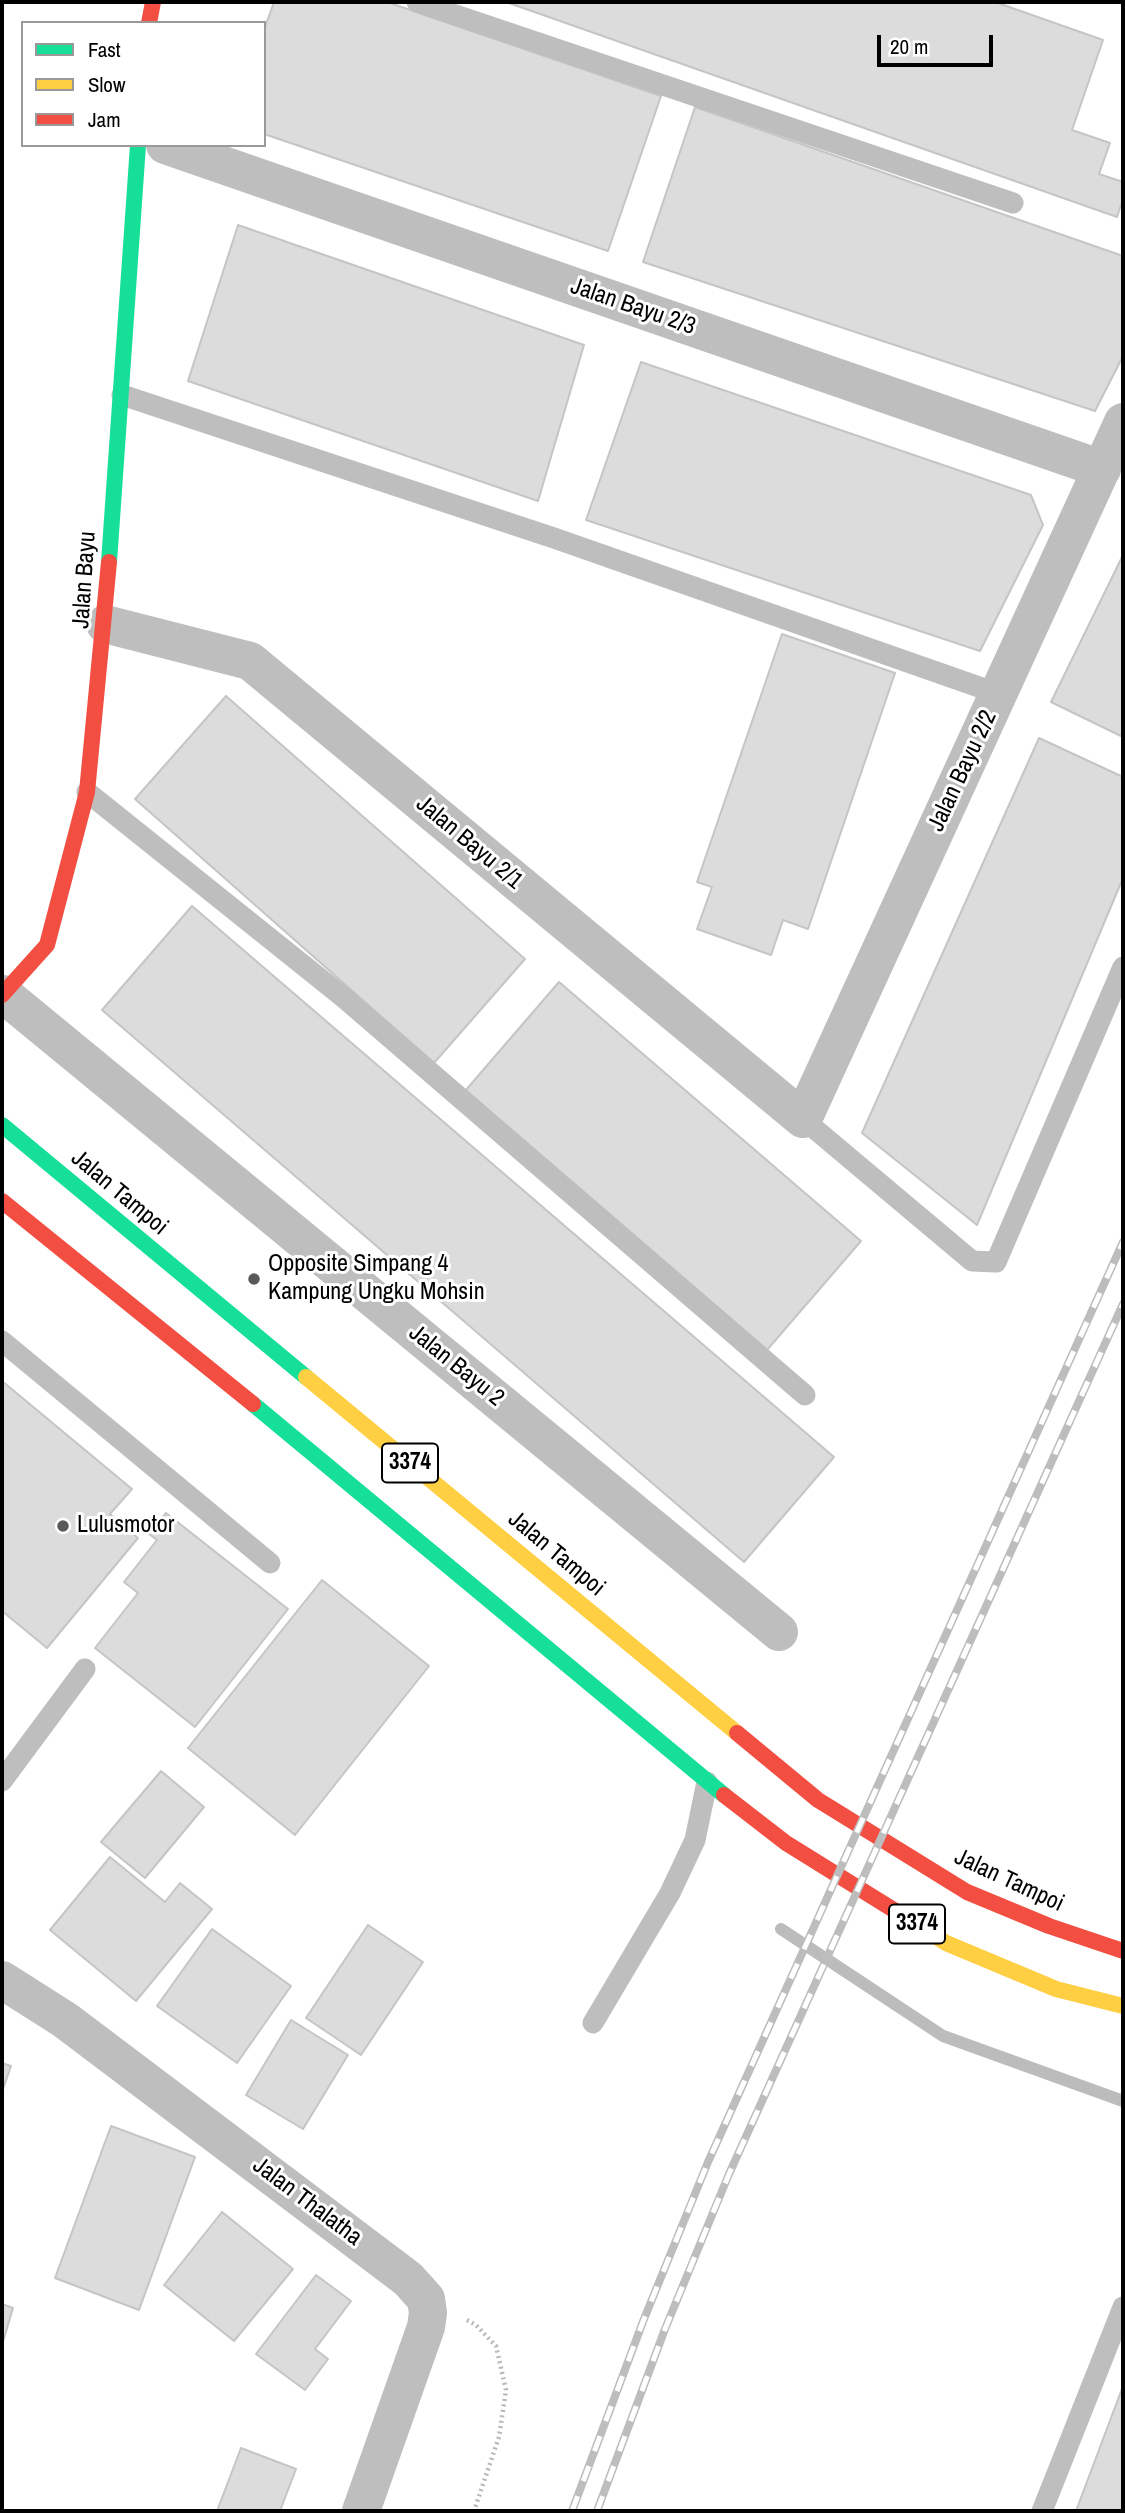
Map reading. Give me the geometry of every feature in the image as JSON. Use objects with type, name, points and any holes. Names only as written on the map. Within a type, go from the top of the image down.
[{"type":"main road","points":[[149,21],[153,2]]},
{"type":"main road","name":"Jalan Bayu","points":[[2,994],[47,945],[87,792],[105,624],[138,147]]},
{"type":"main road","name":"Jalan Tampoi","points":[[2,1125],[818,1800],[967,1892],[1049,1926],[1123,1951]]},
{"type":"main road","name":"3374","points":[[2,1201],[206,1365],[707,1782],[786,1843],[946,1942],[1056,1989],[1114,2003]]},
{"type":"street","name":"Jalan Bayu 2/3","points":[[171,147],[1102,469]]},
{"type":"street","name":"Jalan Bayu 2/2","points":[[803,1119],[1123,422]]},
{"type":"street","name":"Jalan Bayu 2/1","points":[[105,624],[250,662],[803,1119]]},
{"type":"street","name":"Jalan Bayu 2","points":[[2,994],[779,1632]]},
{"type":"street","name":"Jalan Thalatha","points":[[2,1980],[65,2020],[408,2279],[426,2299]]},
{"type":"street","points":[[361,2511],[426,2327],[426,2299]]},
{"type":"lane","points":[[417,2],[1013,203]]},
{"type":"lane","points":[[122,395],[554,538],[999,694]]},
{"type":"lane","points":[[87,792],[343,997],[805,1395]]},
{"type":"lane","points":[[803,1119],[972,1261],[996,1262],[1123,967]]},
{"type":"lane","points":[[2,1341],[270,1563]]},
{"type":"lane","points":[[2,1781],[85,1669]]},
{"type":"lane","points":[[593,2023],[670,1894],[695,1840],[707,1782]]},
{"type":"lane","points":[[1114,2003],[1123,2016]]},
{"type":"lane","points":[[1042,2511],[1123,2307]]},
{"type":"path","points":[[426,2299],[476,2325],[496,2346],[506,2390],[499,2437],[474,2511]]},
{"type":"building","points":[[274,2],[387,2],[661,96],[608,251],[266,135],[266,24]]},
{"type":"building","points":[[506,2],[995,2],[1103,40],[1072,130],[1110,143],[1099,174],[1123,182],[1123,199],[1117,217]]},
{"type":"building","points":[[695,107],[1123,256],[1123,356],[1095,411],[643,262]]},
{"type":"building","points":[[238,225],[584,345],[538,501],[188,381]]},
{"type":"building","points":[[641,362],[1031,495],[1043,525],[980,651],[586,520]]},
{"type":"building","points":[[1123,555],[1123,737],[1051,702]]},
{"type":"building","points":[[782,634],[895,673],[808,929],[783,920],[771,955],[697,929],[712,887],[697,882]]},
{"type":"building","points":[[226,696],[525,959],[434,1063],[135,799]]},
{"type":"building","points":[[1039,738],[1123,777],[1123,878],[977,1225],[862,1133]]},
{"type":"building","points":[[192,906],[834,1457],[744,1562],[102,1010]]},
{"type":"building","points":[[559,982],[861,1241],[767,1350],[465,1091]]},
{"type":"building","name":"Lulusmotor","points":[[2,1381],[132,1489],[110,1514],[138,1538],[47,1648],[2,1611]]},
{"type":"building","points":[[166,1513],[288,1609],[195,1727],[95,1648],[138,1593],[124,1582],[157,1540],[149,1534]]},
{"type":"building","points":[[322,1580],[429,1666],[295,1835],[188,1748]]},
{"type":"building","points":[[161,1771],[204,1807],[145,1878],[101,1842]]},
{"type":"building","points":[[110,1857],[165,1902],[180,1883],[212,1909],[136,2001],[50,1930]]},
{"type":"building","points":[[368,1925],[423,1962],[361,2055],[306,2018]]},
{"type":"building","points":[[212,1929],[291,1986],[237,2063],[157,2006]]},
{"type":"building","points":[[291,2020],[348,2055],[303,2129],[246,2095]]},
{"type":"building","points":[[2,2063],[11,2066],[2,2092]]},
{"type":"building","points":[[111,2126],[195,2157],[139,2310],[55,2278]]},
{"type":"building","points":[[222,2212],[293,2269],[234,2341],[164,2285]]},
{"type":"building","points":[[316,2275],[351,2301],[315,2349],[328,2359],[305,2390],[256,2354]]},
{"type":"building","points":[[2,2304],[13,2308],[2,2345]]},
{"type":"building","points":[[1123,2386],[1123,2511],[1076,2511]]},
{"type":"building","points":[[241,2448],[296,2469],[280,2511],[217,2511]]},
{"type":"waterway","points":[[781,1929],[943,2036],[1123,2101]]},
{"type":"railway","points":[[572,2511],[644,2319],[708,2162],[1123,1242]]},
{"type":"railway","points":[[597,2511],[665,2329],[729,2174],[1123,1304]]},
{"type":"traffic: fast","points":[[109,562],[138,147]]},
{"type":"traffic: fast","points":[[2,1125],[306,1377]]},
{"type":"traffic: fast","points":[[253,1404],[724,1795]]},
{"type":"traffic: slow","points":[[306,1377],[737,1733]]},
{"type":"traffic: slow","points":[[926,1930],[946,1943],[1056,1989],[1123,2006]]},
{"type":"traffic: jam","points":[[149,21],[153,2]]},
{"type":"traffic: jam","points":[[2,995],[47,945],[87,792],[109,562]]},
{"type":"traffic: jam","points":[[2,1201],[253,1404]]},
{"type":"traffic: jam","points":[[737,1733],[818,1800],[967,1892],[1049,1926],[1123,1951]]},
{"type":"traffic: jam","points":[[724,1795],[786,1843],[926,1930]]},
{"type":"place","name":"Opposite Simpang 4 Kampung Ungku Mohsin","points":[[254,1279]]},
{"type":"place","name":"Lulusmotor","points":[[63,1526]]}]
